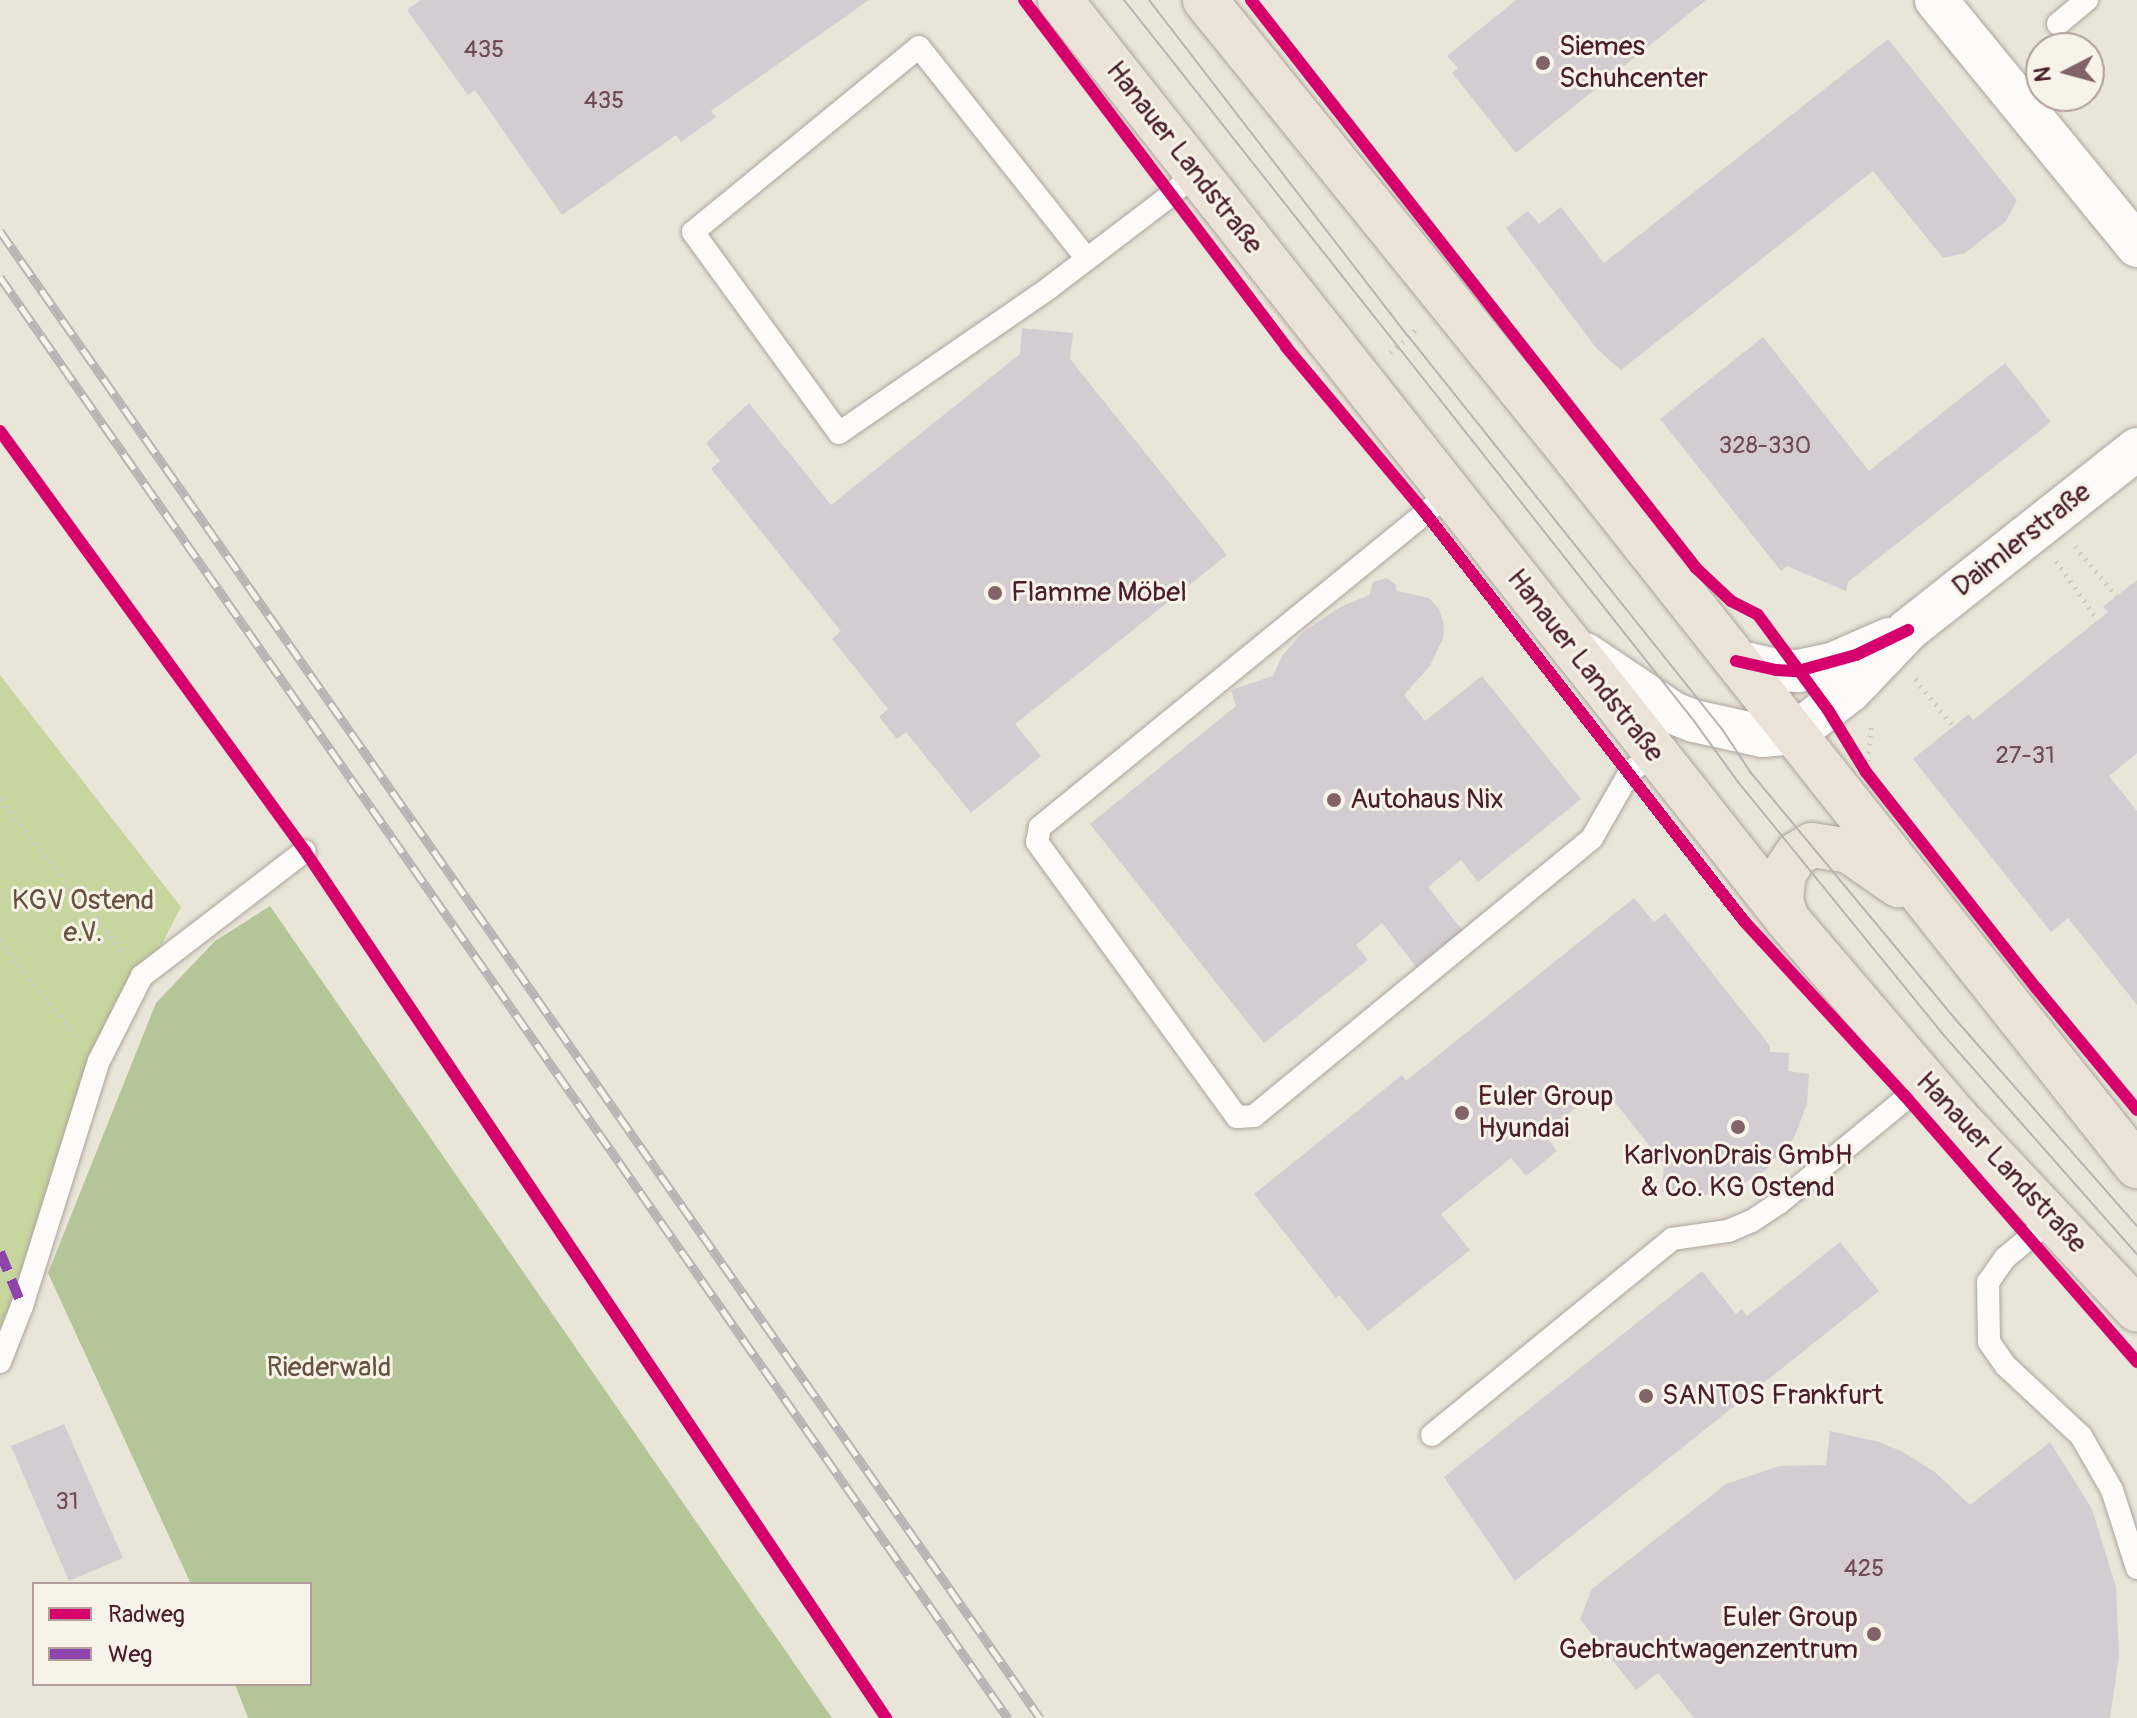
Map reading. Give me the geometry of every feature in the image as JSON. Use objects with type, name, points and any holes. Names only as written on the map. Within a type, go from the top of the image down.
[{"type":"main road","name":"Hanauer Landstraße","points":[[1060,0],[1787,919],[1926,1082],[2137,1310]]},
{"type":"main road","points":[[1205,0],[1795,733],[2137,1166]]},
{"type":"main road","points":[[1787,919],[1781,900],[1784,873],[1797,854],[1812,845],[1835,846],[1849,851],[1941,919]]},
{"type":"street","points":[[1936,0],[2137,246]]},
{"type":"street","name":"Daimlerstraße","points":[[1795,733],[1850,691],[1908,630],[2137,449]]},
{"type":"street","name":"Daimlerstraße","points":[[1736,661],[1776,670],[1798,671],[1856,655],[1908,630]]},
{"type":"street","points":[[1559,633],[1598,664],[1673,713],[1741,732],[1777,736],[1795,733]]},
{"type":"lane","points":[[2058,24],[2087,0]]},
{"type":"lane","points":[[1087,259],[919,47],[693,232],[839,433],[1087,259],[1195,172]]},
{"type":"lane","points":[[1450,493],[1040,827],[1037,842],[1237,1117],[1254,1116],[1592,838],[1630,772],[1654,754]]},
{"type":"lane","points":[[0,1362],[22,1306],[99,1061],[142,976],[305,851]]},
{"type":"lane","points":[[1432,1435],[1672,1239],[1728,1231],[1752,1221],[1779,1203],[1926,1082]]},
{"type":"lane","points":[[2052,1219],[2005,1258],[1988,1282],[1989,1342],[2006,1366],[2081,1436],[2112,1490],[2137,1568]]},
{"type":"path","points":[[2074,546],[2116,596]]},
{"type":"path","points":[[2055,560],[2098,620]]},
{"type":"path","points":[[1910,672],[1953,726]]},
{"type":"path","points":[[0,799],[127,957]]},
{"type":"path","points":[[0,940],[99,1061]]},
{"type":"green space","name":"KGV Ostend e.V.","points":[[0,675],[181,907],[144,979],[0,1343]]},
{"type":"green space","name":"Riederwald","points":[[270,906],[832,1718],[248,1718],[236,1686],[312,1686],[312,1582],[190,1582],[48,1273],[156,1003],[215,941]]},
{"type":"building","points":[[421,0],[869,0],[711,111],[716,117],[681,142],[676,135],[562,215],[475,90],[468,95],[407,10]]},
{"type":"building","points":[[1516,0],[1706,0],[1516,153],[1452,73],[1458,68],[1447,56]]},
{"type":"building","points":[[1888,39],[2017,200],[2006,221],[1965,253],[1943,258],[1873,171],[1621,370],[1597,349],[1506,228],[1528,211],[1539,224],[1561,207],[1604,263]]},
{"type":"building","name":"Flamme Möbel","points":[[1022,328],[1073,333],[1070,359],[1227,555],[1015,724],[1041,756],[971,813],[906,732],[897,739],[879,717],[888,709],[832,639],[841,631],[711,469],[720,461],[706,443],[749,403],[831,505],[1020,354]]},
{"type":"building","points":[[1763,337],[1869,471],[2005,363],[2051,422],[1848,582],[1846,591],[1787,566],[1781,571],[1660,419]]},
{"type":"building","points":[[1386,578],[1395,584],[1397,591],[1429,598],[1439,609],[1444,625],[1443,638],[1430,666],[1404,695],[1425,721],[1482,676],[1581,799],[1478,882],[1461,860],[1428,887],[1463,931],[1417,968],[1382,923],[1356,945],[1368,960],[1264,1043],[1090,824],[1236,706],[1231,690],[1273,676],[1282,656],[1302,633],[1340,607],[1369,595],[1373,582]]},
{"type":"building","points":[[2137,580],[2137,753],[2109,776],[2137,811],[2137,1005],[2068,918],[2051,932],[1913,759],[1969,714],[1973,720],[2108,612],[2103,607]]},
{"type":"building","name":"Euler Group Hyundai","points":[[1634,898],[1654,922],[1665,913],[1770,1046],[1770,1052],[1789,1053],[1788,1071],[1809,1074],[1807,1104],[1794,1138],[1766,1170],[1736,1188],[1705,1195],[1662,1192],[1664,1164],[1602,1086],[1544,1134],[1557,1151],[1526,1176],[1511,1158],[1441,1214],[1470,1250],[1368,1331],[1339,1295],[1336,1298],[1254,1194],[1402,1075],[1406,1081]]},
{"type":"building","name":"SANTOS Frankfurt","points":[[1840,1242],[1879,1291],[1515,1581],[1444,1477],[1702,1271],[1736,1314],[1742,1309],[1747,1316]]},
{"type":"building","points":[[64,1424],[123,1558],[69,1581],[11,1446]]},
{"type":"building","points":[[1830,1431],[1879,1442],[1903,1452],[1936,1473],[1970,1505],[2050,1442],[2092,1509],[2116,1587],[2119,1656],[2110,1718],[1694,1718],[1658,1673],[1636,1690],[1580,1619],[1592,1589],[1726,1484],[1779,1466],[1826,1465]]},
{"type":"tram line","points":[[1124,0],[1694,721],[1738,782],[1941,1032],[2137,1254]]},
{"type":"tram line","points":[[1149,0],[1408,336],[1722,729],[1751,773],[1956,1020],[2137,1226]]},
{"type":"railway","points":[[0,231],[1040,1718]]},
{"type":"railway","points":[[0,277],[1008,1718]]},
{"type":"marked path","points":[[0,1252],[22,1306]]},
{"type":"cycle path","points":[[1024,0],[1286,347],[1426,514],[1744,921],[1905,1096],[2137,1362]]},
{"type":"cycle path","points":[[1251,0],[1696,568],[1731,601],[1758,615],[1828,710],[1866,772],[2137,1110]]},
{"type":"cycle path","points":[[0,431],[305,851],[886,1718]]},
{"type":"cycle path","points":[[1736,661],[1776,670],[1798,671],[1856,655],[1908,630]]},
{"type":"place","name":"Siemes Schuhcenter","points":[[1543,63]]},
{"type":"place","name":"Flamme Möbel","points":[[995,593]]},
{"type":"place","name":"Autohaus Nix","points":[[1334,800]]},
{"type":"place","name":"Euler Group Hyundai","points":[[1462,1113]]},
{"type":"place","name":"KarlvonDrais GmbH & Co. KG Ostend","points":[[1738,1127]]},
{"type":"place","name":"SANTOS Frankfurt","points":[[1646,1396]]},
{"type":"place","name":"Euler Group Gebrauchtwagenzentrum","points":[[1874,1634]]}]
